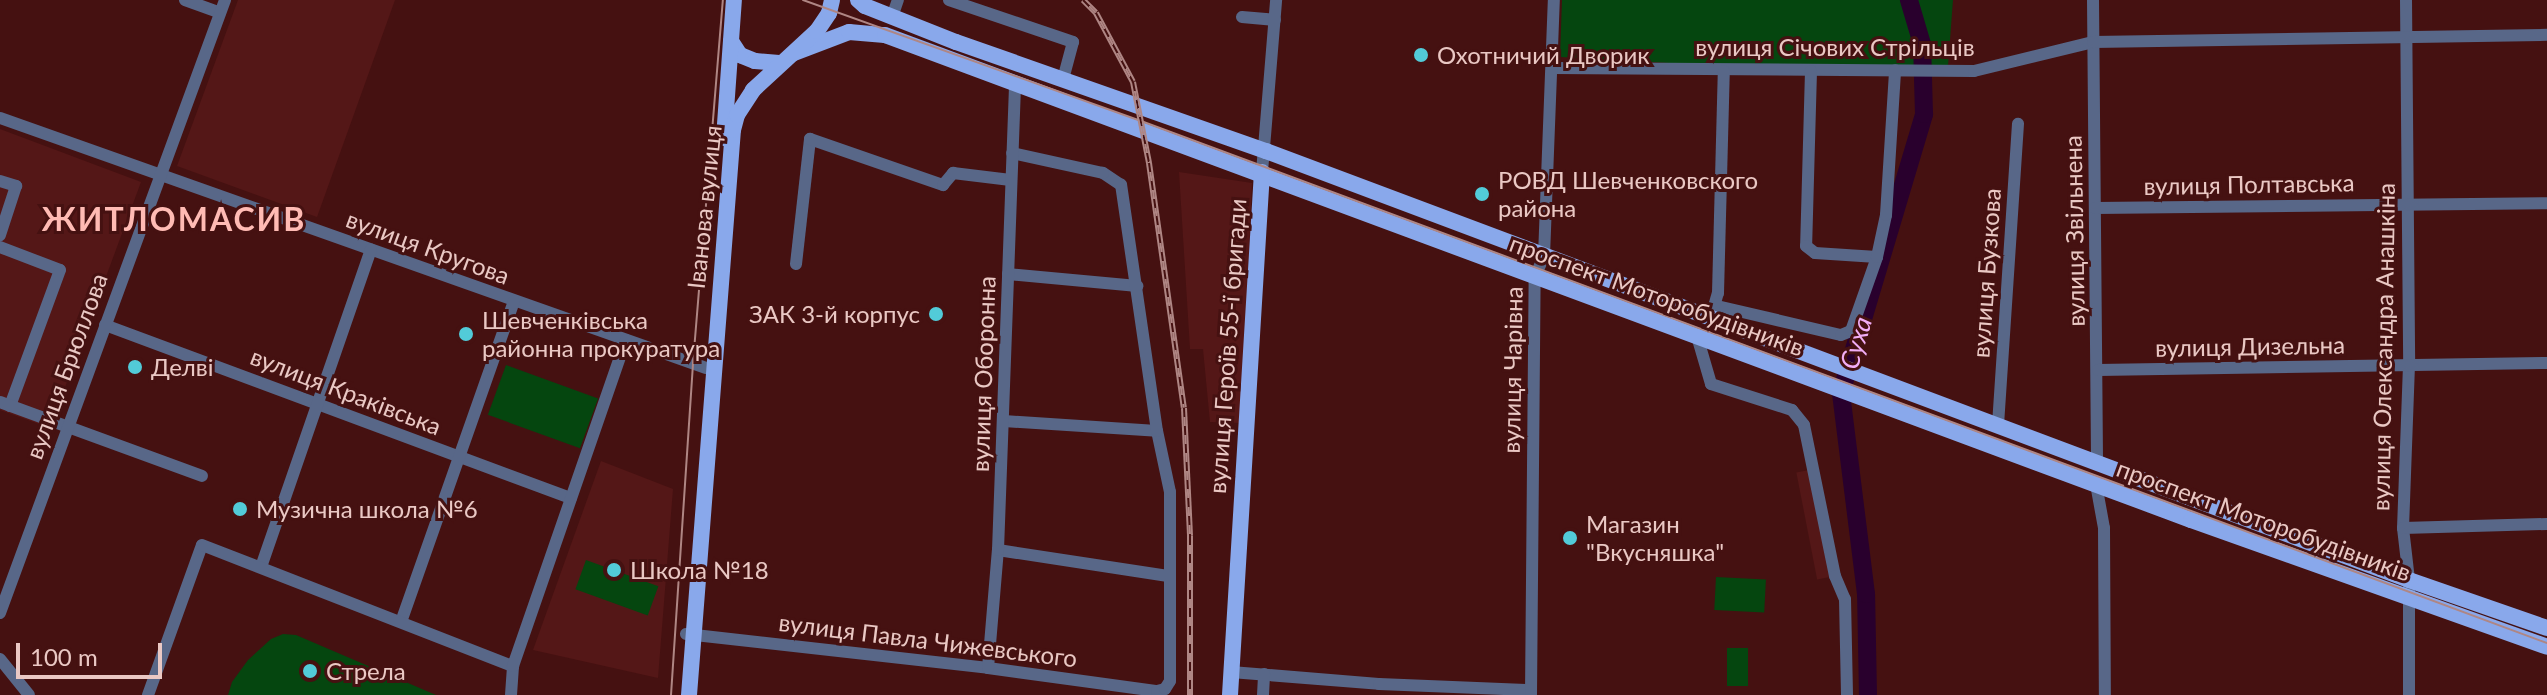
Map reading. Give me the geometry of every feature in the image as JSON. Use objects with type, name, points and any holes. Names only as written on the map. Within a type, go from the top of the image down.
[{"type":"main road","points":[[727,0],[733,21]]},
{"type":"main road","name":"Іванова вулиця","points":[[689,695],[706,368],[734,0]]},
{"type":"main road","name":"Іванова вулиця","points":[[681,695],[690,634],[733,130],[745,101],[779,63],[794,53],[824,23],[832,0]]},
{"type":"main road","name":"проспект Моторобудівників","points":[[858,0],[892,17],[1266,151],[1544,256],[1712,311],[1883,382],[2409,580],[2547,628]]},
{"type":"main road","name":"проспект Моторобудівників","points":[[794,53],[849,32],[867,31],[1262,172],[1535,277],[2547,647]]},
{"type":"main road","points":[[731,41],[740,55],[755,61],[779,63]]},
{"type":"main road","name":"вулиця Героїв 55-ї бригади","points":[[1230,695],[1262,172]]},
{"type":"street","points":[[185,0],[220,13]]},
{"type":"street","name":"вулиця Брюллова","points":[[0,613],[225,0]]},
{"type":"street","points":[[892,17],[898,0]]},
{"type":"street","points":[[949,0],[1073,42],[1063,79]]},
{"type":"street","name":"вулиця Героїв 55-ї бригади","points":[[1262,172],[1276,0]]},
{"type":"street","name":"вулиця Чарівна","points":[[1531,692],[1535,277],[1544,256],[1554,0]]},
{"type":"street","name":"вулиця Звільнена","points":[[2093,0],[2097,462]]},
{"type":"street","name":"вулиця Олександра Анашкіна","points":[[2406,0],[2409,365],[2403,528],[2409,580],[2409,695]]},
{"type":"street","points":[[1242,17],[1275,20]]},
{"type":"street","name":"вулиця Січових Стрільців","points":[[1552,68],[1974,71],[2093,42],[2547,35]]},
{"type":"street","points":[[1724,71],[1712,311],[1847,334],[1877,257],[1886,215],[1895,70]]},
{"type":"street","points":[[1811,71],[1806,246],[1815,253],[1877,257]]},
{"type":"street","name":"вулиця Оборонна","points":[[988,668],[1004,421],[1015,82]]},
{"type":"street","name":"вулиця Кругова","points":[[0,118],[706,368]]},
{"type":"street","name":"вулиця Бузкова","points":[[1998,425],[2018,124]]},
{"type":"street","points":[[796,264],[810,139],[943,185],[953,173],[1011,180]]},
{"type":"street","name":"вулиця Героїв 55-ї бригади","points":[[1012,153],[1114,177],[1121,185],[1157,431],[1170,492],[1170,681],[1165,689],[1157,691]]},
{"type":"street","points":[[0,181],[16,186],[0,235]]},
{"type":"street","name":"вулиця Полтавська","points":[[2095,208],[2547,203]]},
{"type":"street","points":[[0,247],[60,270],[5,404],[202,476]]},
{"type":"street","points":[[261,567],[371,249]]},
{"type":"street","points":[[1008,274],[1137,286]]},
{"type":"street","points":[[401,622],[456,456],[514,301]]},
{"type":"street","name":"вулиця Краківська","points":[[105,325],[571,498]]},
{"type":"street","points":[[1697,336],[1711,384],[1792,410],[1804,425],[1835,576],[1844,595],[1847,695]]},
{"type":"street","points":[[511,695],[513,666],[626,340]]},
{"type":"street","name":"вулиця Дизельна","points":[[2098,370],[2547,363]]},
{"type":"street","points":[[1004,421],[1157,431]]},
{"type":"street","points":[[2096,484],[2104,528],[2105,695]]},
{"type":"street","points":[[2403,528],[2547,524]]},
{"type":"street","points":[[148,695],[202,545],[513,666]]},
{"type":"street","points":[[998,550],[1168,576]]},
{"type":"street","name":"вулиця Павла Чижевського","points":[[690,634],[1157,691]]},
{"type":"street","points":[[0,659],[29,695]]},
{"type":"street","points":[[1231,672],[1378,689],[1531,692]]},
{"type":"street","points":[[1263,695],[1264,674]]},
{"type":"shaded area","points":[[238,0],[395,0],[317,217],[177,166]]},
{"type":"shaded area","points":[[0,129],[141,182],[50,428],[0,410]]},
{"type":"shaded area","points":[[1179,172],[1252,183],[1242,423],[1210,422],[1203,349],[1190,349]]},
{"type":"shaded area","name":"Школа №18","points":[[601,461],[673,489],[658,678],[533,650]]},
{"type":"shaded area","points":[[1814,469],[1835,576],[1817,579],[1796,472]]},
{"type":"green space","points":[[1562,0],[1953,0],[1948,66],[1724,66],[1560,57]]},
{"type":"green space","points":[[506,365],[598,399],[580,448],[488,415]]},
{"type":"green space","points":[[586,560],[658,586],[648,615],[575,589]]},
{"type":"green space","points":[[1716,577],[1766,580],[1764,613],[1714,610]]},
{"type":"green space","name":"Стрела","points":[[283,634],[296,635],[436,695],[228,695],[232,682],[248,660],[271,639]]},
{"type":"green space","points":[[1727,648],[1748,648],[1748,686],[1727,686]]},
{"type":"waterway","name":"Суха","points":[[1868,695],[1866,594],[1841,393],[1924,114],[1922,44],[1909,0]]},
{"type":"tram line","points":[[671,695],[693,363],[723,0]]},
{"type":"tram line","points":[[803,0],[1141,121],[2547,643]]},
{"type":"railway","points":[[1083,0],[1096,13],[1133,82],[1149,163],[1184,408],[1190,536],[1190,695]]},
{"type":"place","name":"Охотничий Дворик","points":[[1421,55]]},
{"type":"place","name":"РОВД Шевченковского района","points":[[1482,194]]},
{"type":"place","name":"ЗАК 3-й корпус","points":[[936,314]]},
{"type":"place","name":"Шевченківська районна прокуратура","points":[[466,334]]},
{"type":"place","name":"Делві","points":[[135,367]]},
{"type":"place","name":"Музична школа №6","points":[[240,509]]},
{"type":"place","name":"Магазин \"Вкусняшка\"","points":[[1570,538]]},
{"type":"place","name":"Школа №18","points":[[614,570]]},
{"type":"place","name":"Стрела","points":[[310,671]]},
{"type":"district","name":"ЖИТЛОМАСИВ","points":[[174,219]]}]
